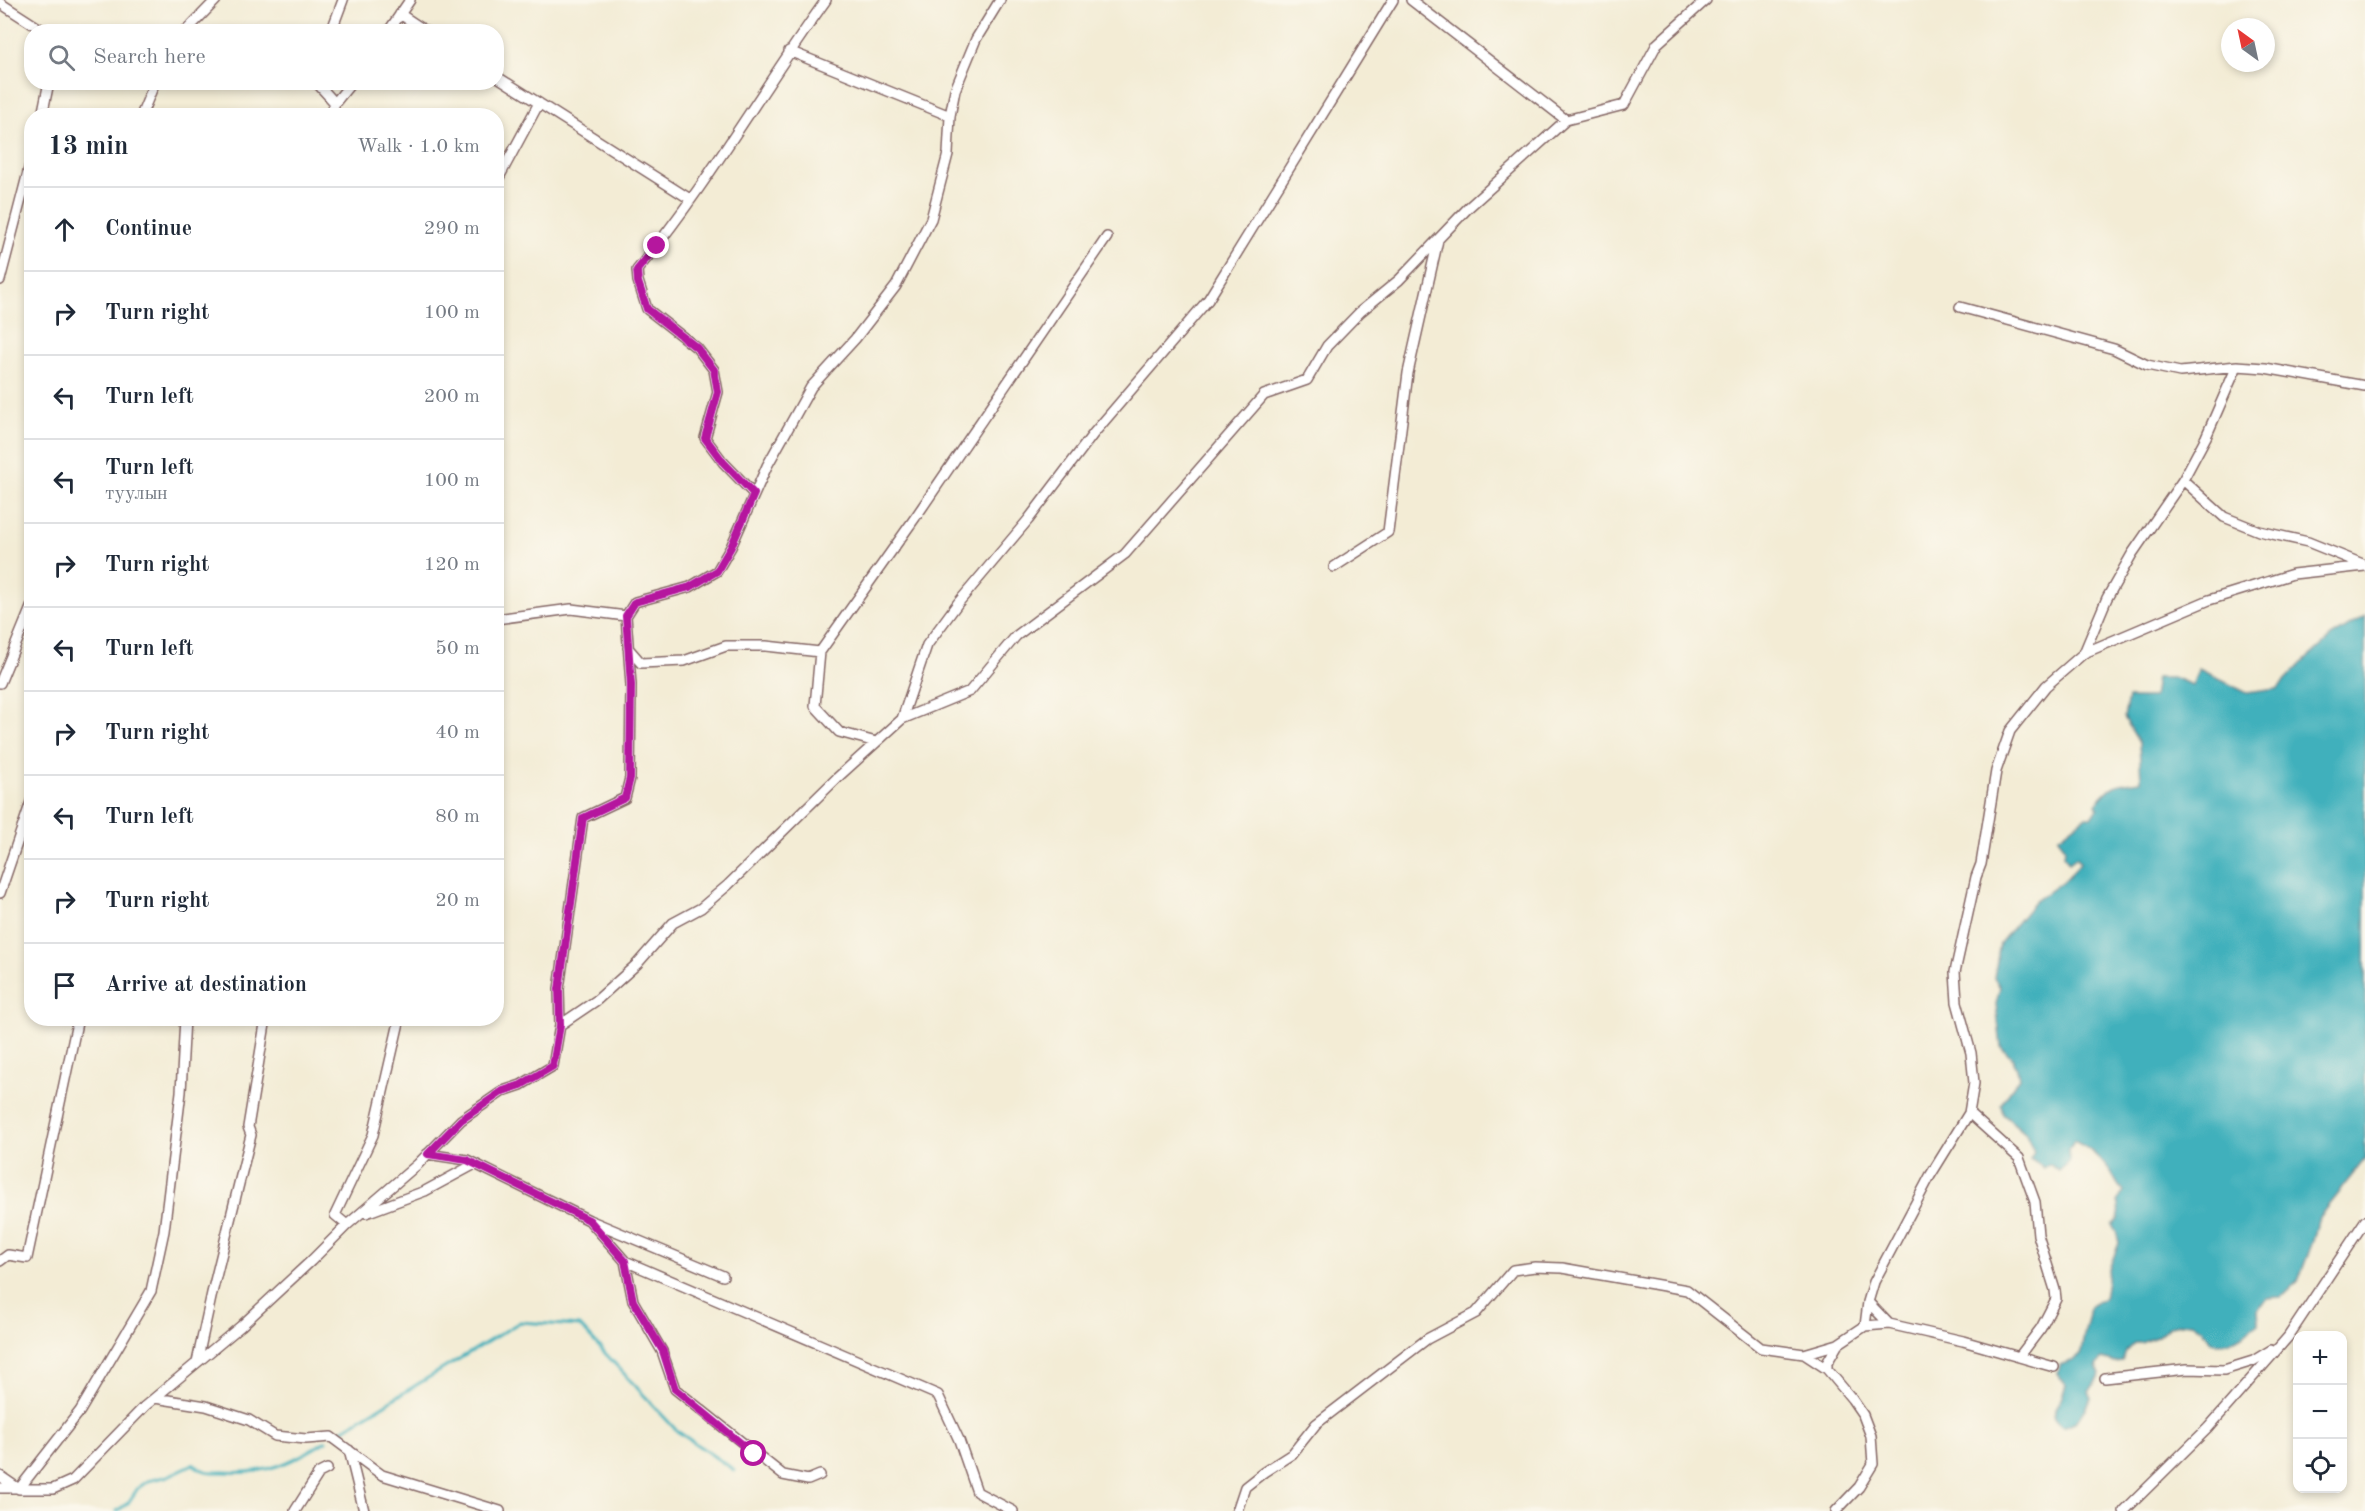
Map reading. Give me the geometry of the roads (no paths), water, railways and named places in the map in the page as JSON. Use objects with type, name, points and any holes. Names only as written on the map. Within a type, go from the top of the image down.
[{"type":"street","points":[[193,24],[216,0]]},
{"type":"street","points":[[334,24],[343,0]]},
{"type":"street","points":[[393,24],[410,0]]},
{"type":"street","points":[[754,494],[723,462],[705,438],[718,392],[714,370],[697,348],[647,309],[638,282],[637,270],[690,199],[826,0]]},
{"type":"street","points":[[0,1488],[53,1489],[73,1480],[154,1398],[267,1301],[347,1225],[390,1190],[469,1114],[503,1091],[521,1085],[553,1066],[560,1025],[559,989],[583,818],[625,798],[630,778],[631,685],[626,616],[635,602],[690,587],[717,571],[731,547],[766,466],[811,387],[855,339],[896,286],[931,219],[948,154],[950,116],[955,90],[976,39],[1000,0]]},
{"type":"street","points":[[902,719],[927,645],[958,603],[1028,520],[1094,433],[1208,300],[1393,0]]},
{"type":"street","points":[[1411,0],[1566,120]]},
{"type":"street","points":[[560,1025],[597,1000],[637,964],[673,923],[701,908],[728,885],[902,719],[970,691],[1016,636],[1125,554],[1263,395],[1308,380],[1327,346],[1360,312],[1399,280],[1469,207],[1566,120],[1624,105],[1657,44],[1706,0]]},
{"type":"street","points":[[0,3],[33,24]]},
{"type":"street","points":[[400,14],[415,24]]},
{"type":"street","points":[[789,51],[950,116]]},
{"type":"street","points":[[504,81],[690,199]]},
{"type":"street","points":[[44,108],[47,90]]},
{"type":"street","points":[[144,108],[152,90]]},
{"type":"street","points":[[323,90],[335,103]]},
{"type":"street","points":[[333,108],[346,90]]},
{"type":"street","points":[[504,168],[539,103]]},
{"type":"street","points":[[0,280],[24,188]]},
{"type":"street","points":[[876,742],[839,732],[815,706],[820,652],[1107,237]]},
{"type":"street","points":[[1334,567],[1388,532],[1408,373],[1438,239]]},
{"type":"street","points":[[1960,307],[2114,349],[2147,365],[2180,372],[2237,366],[2265,368],[2365,386]]},
{"type":"street","points":[[2084,653],[2107,598],[2133,554],[2183,480],[2206,437],[2237,366]]},
{"type":"street","points":[[2183,480],[2224,517],[2259,531],[2308,542],[2365,566]]},
{"type":"street","points":[[1865,1326],[1868,1302],[1874,1282],[1921,1194],[1969,1113],[1974,1083],[1971,1053],[1957,1002],[1954,972],[1976,877],[1982,864],[1996,771],[2010,731],[2046,686],[2084,653],[2219,597],[2293,574],[2365,566]]},
{"type":"street","points":[[504,618],[571,609],[626,616]]},
{"type":"street","points":[[0,683],[24,624]]},
{"type":"street","points":[[628,647],[641,663],[684,661],[726,646],[766,646],[820,652]]},
{"type":"street","points":[[0,894],[24,831]]},
{"type":"street","points":[[0,1261],[8,1255],[27,1257],[76,1026]]},
{"type":"street","points":[[18,1489],[80,1411],[151,1291],[164,1231],[181,1092],[185,1026]]},
{"type":"street","points":[[197,1362],[251,1135],[248,1127],[265,1026]]},
{"type":"street","points":[[347,1225],[335,1215],[373,1135],[398,1026]]},
{"type":"street","points":[[1969,1113],[2019,1158],[2035,1202],[2038,1235],[2055,1290],[2056,1299],[2041,1329],[2019,1358]]},
{"type":"street","points":[[428,1154],[467,1160],[589,1220],[723,1276]]},
{"type":"street","points":[[358,1216],[425,1191],[475,1164]]},
{"type":"street","points":[[589,1220],[625,1261],[938,1395],[959,1440],[977,1492],[1013,1511]]},
{"type":"street","points":[[2124,1511],[2208,1428],[2288,1337],[2365,1221]]},
{"type":"street","points":[[625,1261],[633,1301],[663,1351],[675,1389],[783,1475],[808,1480],[820,1475]]},
{"type":"street","points":[[1237,1511],[1245,1488],[1264,1472],[1292,1454],[1316,1424],[1427,1339],[1476,1313],[1513,1270],[1535,1267],[1562,1268],[1687,1290],[1761,1348],[1804,1354],[1838,1344],[1865,1326],[1889,1324],[2054,1367]]},
{"type":"street","points":[[1868,1302],[1889,1324]]},
{"type":"street","points":[[1827,1369],[1827,1363],[1838,1344]]},
{"type":"street","points":[[2105,1378],[2187,1369],[2224,1370],[2253,1361],[2281,1344]]},
{"type":"street","points":[[1804,1354],[1827,1369],[1863,1415],[1871,1436],[1873,1464],[1859,1487],[1836,1511]]},
{"type":"street","points":[[154,1398],[206,1406],[249,1420],[274,1436],[306,1439],[331,1437],[382,1475],[500,1511]]},
{"type":"street","points":[[349,1450],[364,1511]]},
{"type":"street","points":[[295,1511],[319,1473],[327,1469]]},
{"type":"street","points":[[0,1476],[18,1489]]},
{"type":"water","points":[[2365,616],[2365,1159],[2319,1217],[2298,1281],[2281,1297],[2266,1298],[2258,1309],[2259,1323],[2224,1343],[2211,1342],[2203,1329],[2192,1322],[2169,1326],[2158,1336],[2142,1343],[2134,1343],[2127,1350],[2122,1361],[2113,1362],[2102,1359],[2097,1366],[2100,1375],[2089,1392],[2092,1398],[2076,1422],[2063,1427],[2053,1417],[2066,1385],[2057,1373],[2059,1365],[2081,1355],[2090,1307],[2104,1299],[2109,1269],[2119,1243],[2112,1225],[2119,1214],[2118,1201],[2123,1191],[2102,1161],[2074,1141],[2069,1150],[2070,1160],[2059,1171],[2049,1164],[2044,1168],[2030,1159],[2034,1152],[2026,1134],[2003,1114],[2001,1104],[2019,1078],[2012,1057],[2001,1047],[1996,1004],[2000,987],[1994,978],[2000,943],[2034,902],[2067,878],[2080,863],[2077,857],[2069,863],[2064,856],[2065,847],[2058,838],[2085,817],[2092,817],[2098,808],[2096,804],[2111,788],[2120,784],[2141,781],[2139,743],[2124,717],[2128,698],[2153,698],[2156,678],[2175,678],[2192,685],[2199,669],[2247,693],[2277,689],[2331,637]]},
{"type":"waterway","points":[[334,1435],[520,1322],[580,1326],[677,1431],[734,1470]]},
{"type":"waterway","points":[[117,1511],[128,1503],[138,1488],[148,1481],[168,1476],[193,1464],[211,1472],[253,1472],[278,1466],[326,1441]]}]
